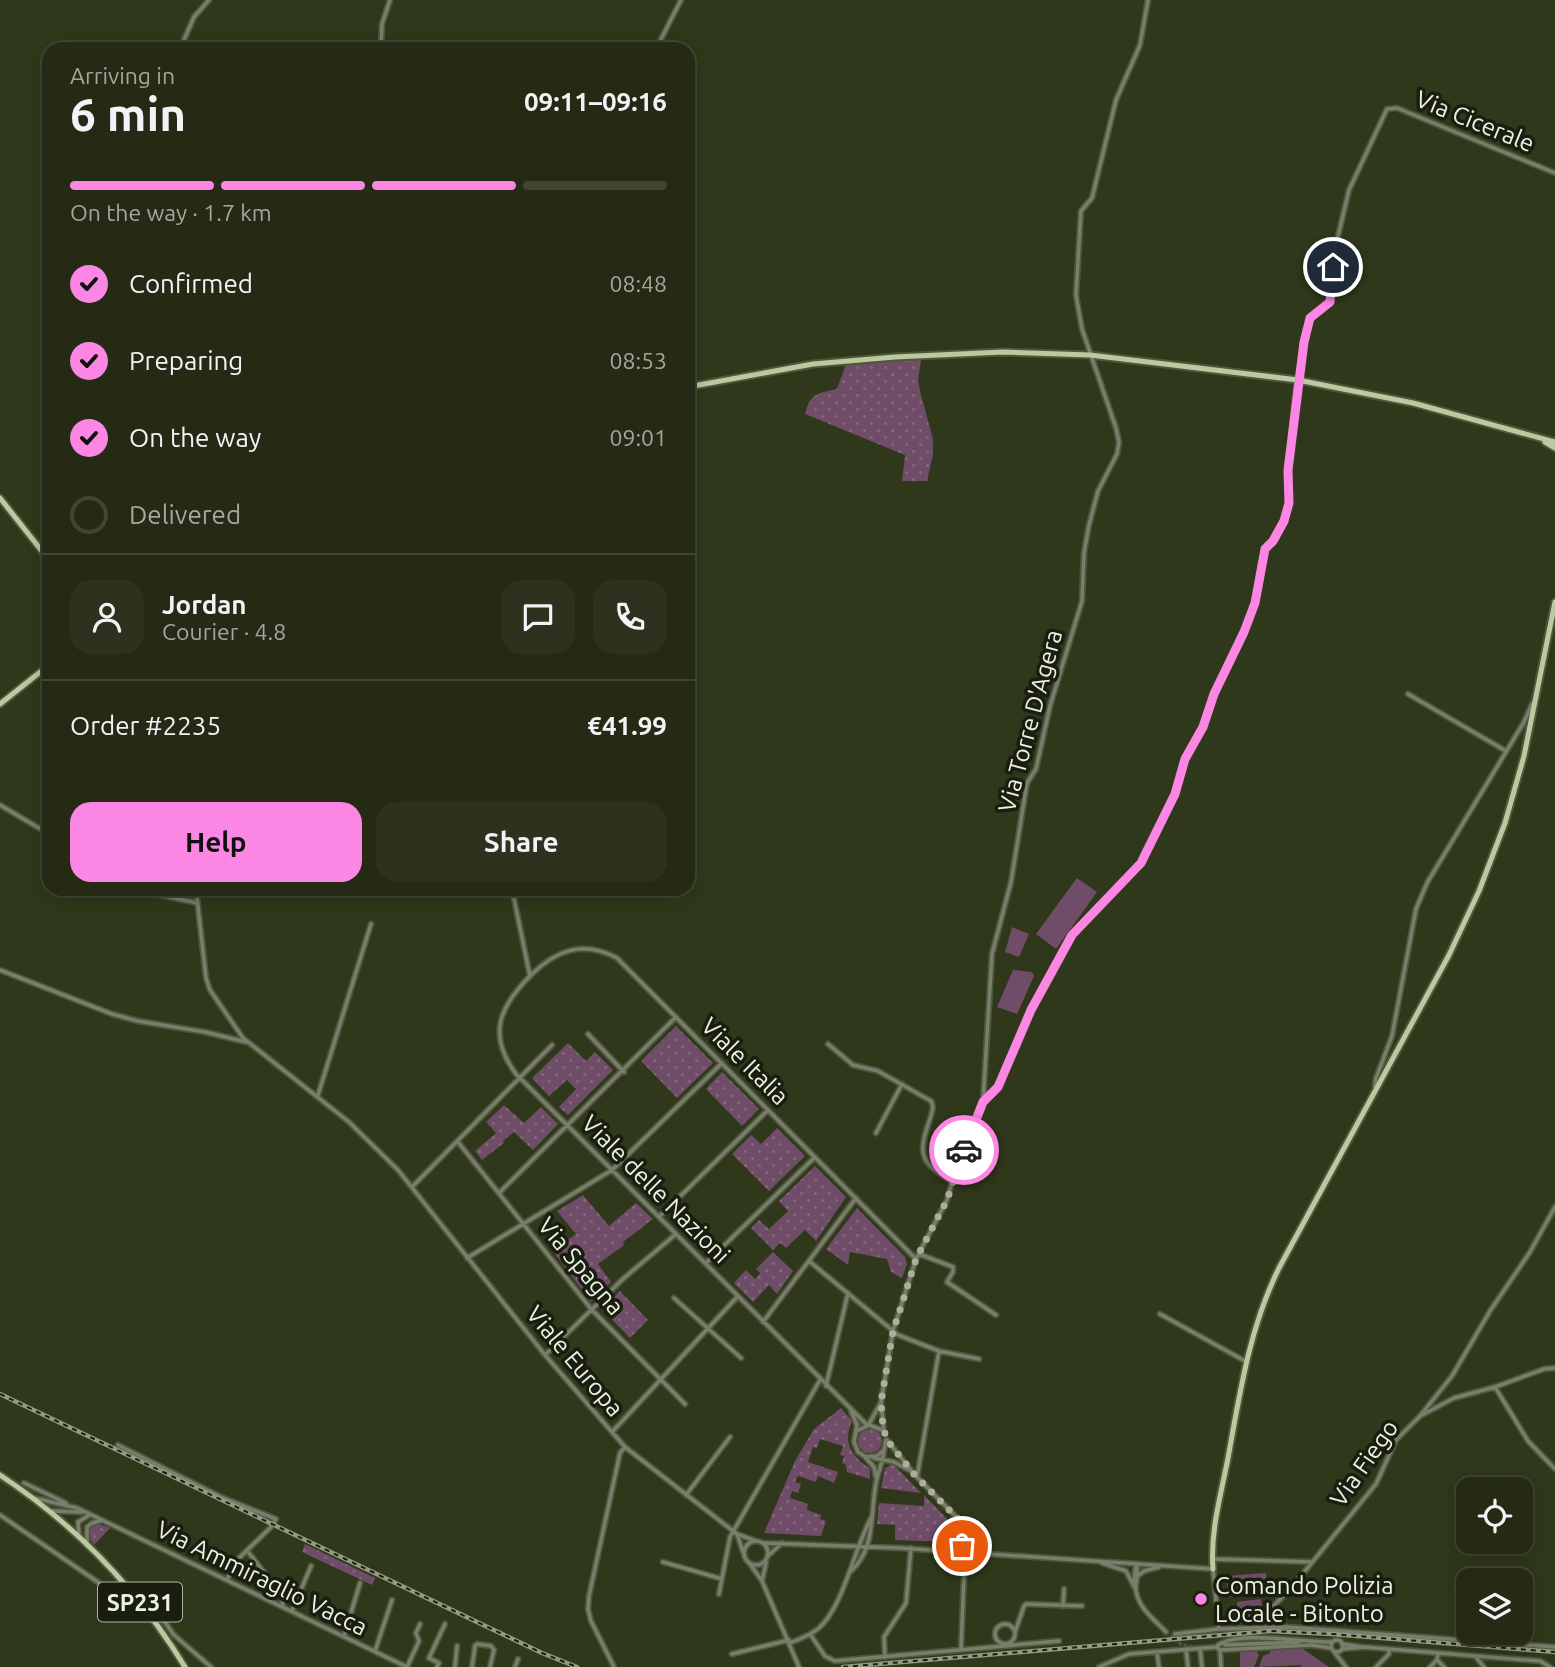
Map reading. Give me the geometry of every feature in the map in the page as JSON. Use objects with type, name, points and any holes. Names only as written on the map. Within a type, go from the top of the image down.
[{"type":"main road","points":[[695,386],[813,364],[895,357],[1003,352],[1090,355],[1298,380],[1413,403],[1555,442]]},
{"type":"main road","points":[[1539,439],[1555,448]]},
{"type":"main road","points":[[0,498],[42,551]]},
{"type":"main road","points":[[1213,1569],[1214,1526],[1245,1361],[1269,1287],[1449,956],[1479,891],[1513,796],[1555,602]]},
{"type":"main road","points":[[0,704],[42,671]]},
{"type":"main road","name":"SP231","points":[[0,1475],[49,1510],[87,1543],[150,1615],[186,1667]]},
{"type":"street","points":[[183,42],[194,16],[209,0]]},
{"type":"street","points":[[381,42],[382,24],[390,0]]},
{"type":"street","points":[[660,42],[681,0]]},
{"type":"street","name":"Via Torre D'Agera","points":[[881,1402],[893,1331],[916,1259],[947,1200],[983,1102],[992,954],[1011,882],[1022,806],[1027,783],[1036,769],[1050,706],[1082,601],[1084,553],[1098,491],[1117,454],[1119,442],[1116,428],[1090,355],[1076,295],[1082,211],[1092,198],[1116,100],[1140,45],[1148,0]]},
{"type":"street","name":"Via Cicerale","points":[[983,1102],[998,1087],[1031,1010],[1072,935],[1141,863],[1175,794],[1185,759],[1203,727],[1214,694],[1244,632],[1255,603],[1265,549],[1273,541],[1289,503],[1288,470],[1298,380],[1310,318],[1330,302],[1334,253],[1349,190],[1387,109],[1397,108],[1555,173]]},
{"type":"street","points":[[1408,694],[1506,751]]},
{"type":"street","points":[[1375,1093],[1376,1078],[1392,1036],[1416,909],[1440,862],[1524,722],[1536,696]]},
{"type":"street","points":[[0,805],[42,830]]},
{"type":"street","points":[[165,896],[197,903]]},
{"type":"street","points":[[196,896],[203,964],[210,990],[248,1043]]},
{"type":"street","points":[[513,896],[530,976]]},
{"type":"street","points":[[317,1097],[371,924]]},
{"type":"street","name":"Viale Italia","points":[[530,976],[548,960],[567,950],[584,948],[601,951],[622,962],[916,1259]]},
{"type":"street","points":[[0,970],[111,1014],[248,1043]]},
{"type":"street","name":"Viale delle Nazioni","points":[[530,976],[512,995],[500,1021],[500,1040],[504,1056],[520,1078],[868,1425]]},
{"type":"street","points":[[499,1193],[677,1017]]},
{"type":"street","points":[[588,1034],[624,1072]]},
{"type":"street","name":"Viale Europa","points":[[248,1043],[358,1130],[398,1170],[545,1355],[625,1447],[735,1533],[755,1541]]},
{"type":"street","points":[[828,1044],[853,1065],[878,1071],[933,1104],[923,1139],[923,1156],[926,1164],[952,1182]]},
{"type":"street","points":[[412,1187],[552,1045]]},
{"type":"street","points":[[467,1258],[612,1170],[722,1063]]},
{"type":"street","points":[[876,1133],[902,1084]]},
{"type":"street","points":[[659,1217],[768,1110]]},
{"type":"street","name":"Via Spagna","points":[[458,1142],[592,1310],[685,1405]]},
{"type":"street","points":[[706,1263],[815,1157]]},
{"type":"street","points":[[764,1322],[856,1198]]},
{"type":"street","points":[[1420,1416],[1452,1376],[1555,1207]]},
{"type":"street","points":[[545,1355],[624,1278],[677,1234]]},
{"type":"street","points":[[919,1254],[953,1267],[947,1282],[996,1315]]},
{"type":"street","points":[[809,1261],[904,1339],[939,1351],[979,1359]]},
{"type":"street","points":[[826,1385],[849,1293]]},
{"type":"street","points":[[612,1432],[738,1296]]},
{"type":"street","points":[[674,1298],[741,1358]]},
{"type":"street","points":[[1160,1314],[1245,1361]]},
{"type":"street","points":[[915,1475],[939,1351]]},
{"type":"street","points":[[1420,1416],[1454,1398],[1495,1387],[1544,1369],[1555,1368]]},
{"type":"street","points":[[719,1594],[735,1533],[820,1380]]},
{"type":"street","points":[[1495,1387],[1528,1441],[1555,1468]]},
{"type":"street","points":[[881,1402],[868,1425],[857,1431],[854,1442],[858,1452],[898,1463],[915,1475]]},
{"type":"street","points":[[881,1402],[884,1433]]},
{"type":"street","name":"Viale delle Nazioni","points":[[849,1408],[857,1424],[857,1431]]},
{"type":"street","name":"Via Fiego","points":[[1256,1628],[1368,1495],[1376,1484],[1396,1440],[1420,1416]]},
{"type":"street","points":[[868,1425],[878,1426],[915,1475],[969,1530],[971,1552]]},
{"type":"street","points":[[686,1495],[730,1437]]},
{"type":"street","points":[[849,1574],[861,1561],[868,1546],[876,1479],[887,1440]]},
{"type":"street","points":[[118,1445],[223,1498],[276,1519],[271,1528],[237,1560],[227,1580]]},
{"type":"street","points":[[614,1667],[591,1621],[588,1609],[620,1453],[625,1447]]},
{"type":"street","points":[[869,1457],[877,1456],[884,1450]]},
{"type":"street","points":[[863,1455],[874,1467],[876,1479]]},
{"type":"street","points":[[24,1483],[77,1508]]},
{"type":"street","name":"Via Ammiraglio Vacca","points":[[32,1497],[77,1508],[407,1667]]},
{"type":"street","name":"Via Ammiraglio Vacca","points":[[49,1510],[78,1511],[90,1515]]},
{"type":"street","points":[[0,1515],[124,1600],[140,1616],[160,1615],[174,1635],[211,1667]]},
{"type":"street","points":[[79,1536],[79,1521],[90,1515]]},
{"type":"street","points":[[954,1515],[965,1552],[961,1649]]},
{"type":"street","points":[[732,1654],[789,1641],[810,1634],[820,1627],[832,1611],[871,1518]]},
{"type":"street","points":[[87,1543],[85,1533],[88,1526],[96,1521],[103,1521]]},
{"type":"street","points":[[735,1533],[744,1555],[762,1581],[799,1667]]},
{"type":"street","points":[[946,1550],[960,1534]]},
{"type":"street","points":[[744,1555],[748,1544],[755,1541],[946,1550],[1213,1569],[1219,1629]]},
{"type":"street","points":[[762,1581],[768,1549],[763,1543]]},
{"type":"street","points":[[750,1564],[761,1565],[782,1543]]},
{"type":"street","points":[[885,1657],[884,1637],[906,1603],[911,1548]]},
{"type":"street","points":[[249,1553],[279,1590],[283,1607]]},
{"type":"street","points":[[1212,1559],[1313,1562]]},
{"type":"street","points":[[1092,1560],[1124,1569],[1130,1576],[1142,1607],[1166,1632]]},
{"type":"street","points":[[663,1562],[722,1579]]},
{"type":"street","points":[[1136,1564],[1136,1590]]},
{"type":"street","points":[[1136,1564],[1133,1578],[1136,1590]]},
{"type":"street","points":[[292,1611],[311,1566]]},
{"type":"street","points":[[1137,1578],[1144,1571],[1165,1566]]},
{"type":"street","points":[[287,1584],[288,1591],[298,1598]]},
{"type":"street","points":[[344,1636],[360,1584]]},
{"type":"street","points":[[1063,1589],[1063,1605]]},
{"type":"street","points":[[375,1652],[392,1600]]},
{"type":"street","points":[[1007,1645],[1015,1639],[1024,1606],[1082,1606]]},
{"type":"street","points":[[407,1667],[419,1641],[416,1633],[420,1624]]},
{"type":"street","points":[[438,1667],[439,1663],[429,1658],[445,1624]]},
{"type":"street","points":[[1007,1645],[995,1638],[997,1628],[1003,1624],[1009,1625],[1015,1632]]},
{"type":"street","points":[[1175,1634],[1219,1629],[1286,1627],[1555,1647]]},
{"type":"street","points":[[810,1634],[825,1656],[835,1661],[1059,1641]]},
{"type":"street","points":[[1221,1667],[1218,1649],[1221,1642],[1284,1638],[1332,1647],[1339,1652],[1342,1647]]},
{"type":"street","points":[[1332,1647],[1338,1640],[1342,1647]]},
{"type":"street","points":[[1225,1645],[1309,1643]]},
{"type":"street","points":[[1099,1667],[1129,1654],[1309,1643]]},
{"type":"street","points":[[472,1667],[477,1644],[491,1646],[494,1650],[490,1667]]},
{"type":"street","points":[[455,1667],[457,1646]]},
{"type":"street","points":[[1332,1647],[1346,1667]]},
{"type":"street","points":[[1342,1647],[1540,1661],[1549,1667]]},
{"type":"street","points":[[1200,1648],[1202,1667]]},
{"type":"street","points":[[1186,1649],[1188,1667]]},
{"type":"street","points":[[1376,1667],[1389,1654],[1389,1650]]},
{"type":"street","points":[[1157,1651],[1159,1667]]},
{"type":"street","points":[[1430,1667],[1437,1660],[1438,1654]]},
{"type":"street","points":[[1475,1656],[1484,1667]]},
{"type":"street","points":[[514,1667],[518,1659]]},
{"type":"street","points":[[1437,1660],[1444,1667]]},
{"type":"street","points":[[1381,1662],[1386,1667]]},
{"type":"shaded area","points":[[916,359],[921,361],[918,380],[933,439],[933,455],[927,481],[902,481],[905,455],[805,414],[812,398],[837,389],[846,364]]},
{"type":"shaded area","points":[[1077,878],[1097,892],[1056,949],[1036,934]]},
{"type":"shaded area","points":[[1012,927],[1029,934],[1019,957],[1005,952]]},
{"type":"shaded area","points":[[1013,970],[1032,972],[1034,976],[1017,1014],[997,1007]]},
{"type":"shaded area","points":[[676,1026],[713,1063],[677,1098],[641,1061]]},
{"type":"shaded area","points":[[568,1043],[586,1061],[595,1052],[613,1070],[568,1115],[559,1107],[576,1089],[567,1080],[549,1096],[532,1078]]},
{"type":"shaded area","points":[[722,1072],[759,1109],[742,1126],[706,1089]]},
{"type":"shaded area","points":[[504,1105],[524,1123],[541,1107],[558,1124],[533,1150],[514,1132],[482,1160],[475,1151],[496,1133],[486,1122]]},
{"type":"shaded area","points":[[777,1128],[805,1156],[769,1191],[732,1154],[751,1135],[761,1144]]},
{"type":"shaded area","points":[[815,1166],[846,1197],[816,1241],[805,1230],[786,1248],[780,1243],[773,1250],[751,1228],[759,1220],[769,1229],[788,1211],[779,1201]]},
{"type":"shaded area","points":[[583,1195],[609,1226],[636,1203],[653,1219],[598,1264],[611,1282],[591,1302],[553,1251],[576,1234],[557,1211]]},
{"type":"shaded area","points":[[857,1208],[905,1257],[907,1264],[902,1278],[891,1272],[887,1259],[850,1252],[848,1265],[826,1249]]},
{"type":"shaded area","points":[[773,1252],[793,1271],[777,1294],[769,1285],[753,1302],[734,1283],[746,1270],[755,1279],[760,1273],[756,1269]]},
{"type":"shaded area","points":[[620,1291],[648,1320],[630,1338],[602,1309]]},
{"type":"shaded area","points":[[841,1408],[852,1421],[848,1436],[851,1449],[858,1459],[870,1468],[870,1479],[847,1472],[846,1465],[842,1463],[844,1456],[840,1455],[843,1446],[820,1439],[817,1448],[813,1447],[808,1462],[838,1472],[834,1483],[818,1476],[816,1482],[798,1476],[795,1482],[801,1484],[798,1493],[792,1491],[790,1498],[808,1504],[807,1510],[821,1515],[820,1519],[826,1521],[821,1536],[764,1533],[795,1461],[814,1429]]},
{"type":"shaded area","points":[[870,1429],[879,1432],[882,1441],[879,1450],[870,1453],[861,1450],[858,1441],[861,1432]]},
{"type":"shaded area","points":[[893,1464],[921,1493],[881,1488],[885,1468]]},
{"type":"shaded area","points":[[924,1495],[954,1526],[954,1536],[949,1542],[895,1540],[895,1525],[877,1524],[879,1503],[924,1506]]},
{"type":"shaded area","points":[[96,1523],[110,1528],[94,1545],[87,1534],[89,1528]]},
{"type":"shaded area","points":[[305,1544],[375,1578],[372,1585],[302,1552]]},
{"type":"shaded area","points":[[1266,1573],[1268,1593],[1228,1597],[1226,1576]]},
{"type":"shaded area","points":[[1261,1599],[1263,1612],[1256,1613],[1257,1621],[1237,1624],[1237,1602]]},
{"type":"shaded area","points":[[1255,1649],[1259,1655],[1254,1667],[1240,1667],[1240,1651]]},
{"type":"shaded area","points":[[1271,1649],[1303,1649],[1329,1667],[1259,1667],[1263,1656],[1270,1653]]},
{"type":"tunnel","points":[[1166,1632],[1182,1645],[1195,1647]]},
{"type":"railway","points":[[0,1394],[542,1653],[577,1667]]},
{"type":"railway","points":[[843,1667],[1270,1631],[1555,1652]]},
{"type":"way so far","points":[[962,1546],[965,1552],[971,1552],[969,1530],[914,1474],[887,1440],[881,1402],[893,1331],[916,1259],[947,1200],[964,1150]]},
{"type":"place","name":"Comando Polizia Locale - Bitonto","points":[[1201,1599]]},
{"type":"route","points":[[964,1150],[983,1102],[998,1087],[1031,1010],[1072,935],[1141,863],[1149,851],[1175,794],[1185,759],[1203,727],[1214,694],[1244,632],[1255,603],[1265,549],[1273,541],[1284,521],[1289,503],[1288,470],[1296,388],[1304,342],[1310,318],[1330,302],[1333,267]]}]
